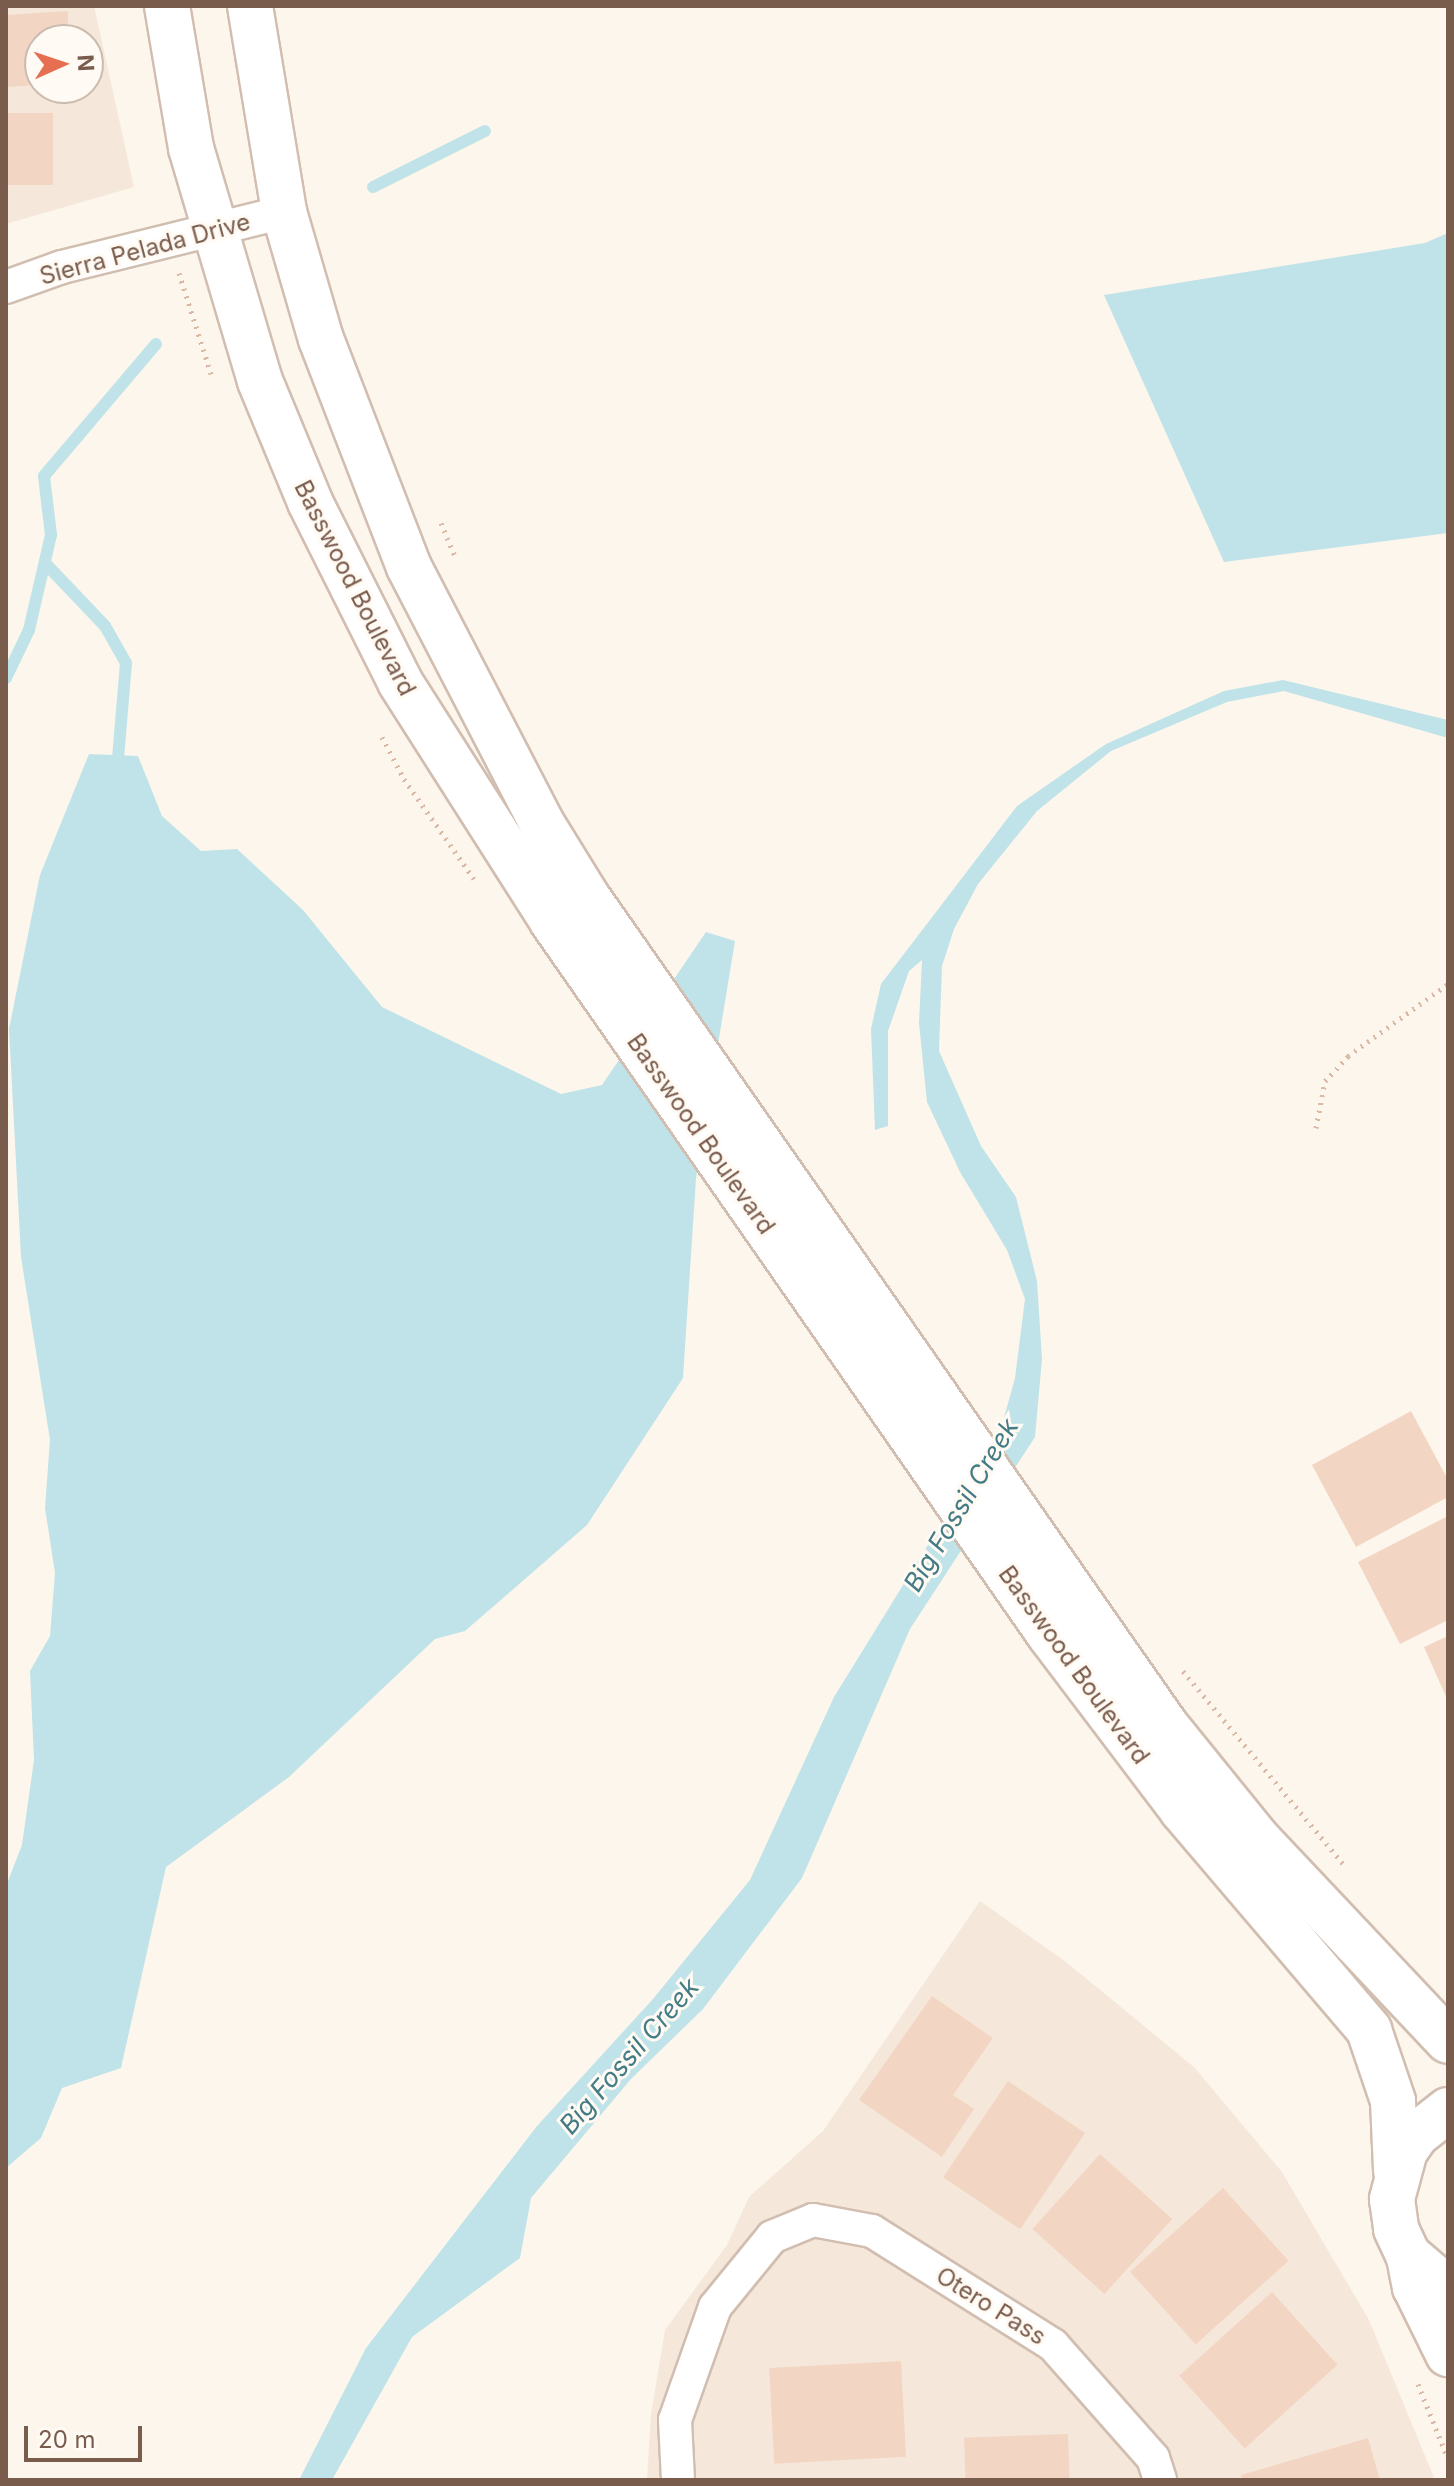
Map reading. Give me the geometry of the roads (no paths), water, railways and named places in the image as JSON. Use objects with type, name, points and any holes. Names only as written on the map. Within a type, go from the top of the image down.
[{"type":"main road","name":"Basswood Boulevard","points":[[167,6],[191,148],[214,230],[282,439],[368,623],[436,741],[552,921],[1049,1634],[1182,1810],[1369,2030],[1393,2101],[1396,2171],[1392,2199],[1396,2229],[1408,2255]]},
{"type":"main road","name":"Basswood Boulevard","points":[[250,6],[284,212],[321,339],[409,567],[493,737],[588,898],[1071,1595],[1256,1837],[1448,2041]]},
{"type":"main road","points":[[1396,2171],[1417,2134],[1448,2110]]},
{"type":"main road","points":[[1408,2255],[1448,2289]]},
{"type":"main road","points":[[1408,2255],[1431,2365]]},
{"type":"street","name":"Sierra Pelada Drive","points":[[6,287],[62,267],[284,212]]},
{"type":"street","name":"Otero Pass","points":[[678,2480],[675,2420],[715,2307],[772,2237],[813,2220],[872,2231],[1053,2345],[1153,2458],[1160,2480]]},
{"type":"water","points":[[1448,233],[1448,533],[1224,562],[1104,295],[1425,243]]},
{"type":"water","name":"Big Fossil Creek","points":[[1283,680],[1448,720],[1448,738],[1284,691],[1227,702],[1111,751],[1037,811],[978,884],[954,929],[942,966],[939,1051],[981,1146],[1016,1197],[1037,1281],[1042,1359],[1035,1437],[910,1629],[802,1878],[703,2009],[631,2079],[531,2198],[520,2258],[412,2337],[332,2480],[299,2480],[366,2348],[537,2126],[653,1999],[750,1880],[834,1697],[1002,1425],[1015,1378],[1025,1299],[1007,1250],[960,1172],[927,1102],[919,1023],[922,960],[909,971],[888,1031],[888,1126],[875,1130],[871,1029],[881,984],[1017,806],[1106,744],[1224,691]]},
{"type":"water","points":[[89,754],[138,756],[162,816],[201,851],[237,849],[303,910],[382,1007],[561,1094],[602,1085],[706,932],[735,941],[696,1178],[683,1378],[587,1525],[465,1631],[435,1639],[289,1777],[166,1867],[121,2068],[62,2088],[41,2138],[6,2168],[6,1886],[22,1845],[34,1760],[30,1671],[50,1636],[55,1573],[45,1508],[50,1440],[21,1257],[9,1029],[40,875]]},
{"type":"waterway","points":[[373,187],[485,131]]},
{"type":"waterway","points":[[6,678],[29,630],[51,535],[44,476],[156,344]]},
{"type":"waterway","points":[[45,563],[105,626],[126,663],[117,770]]}]
